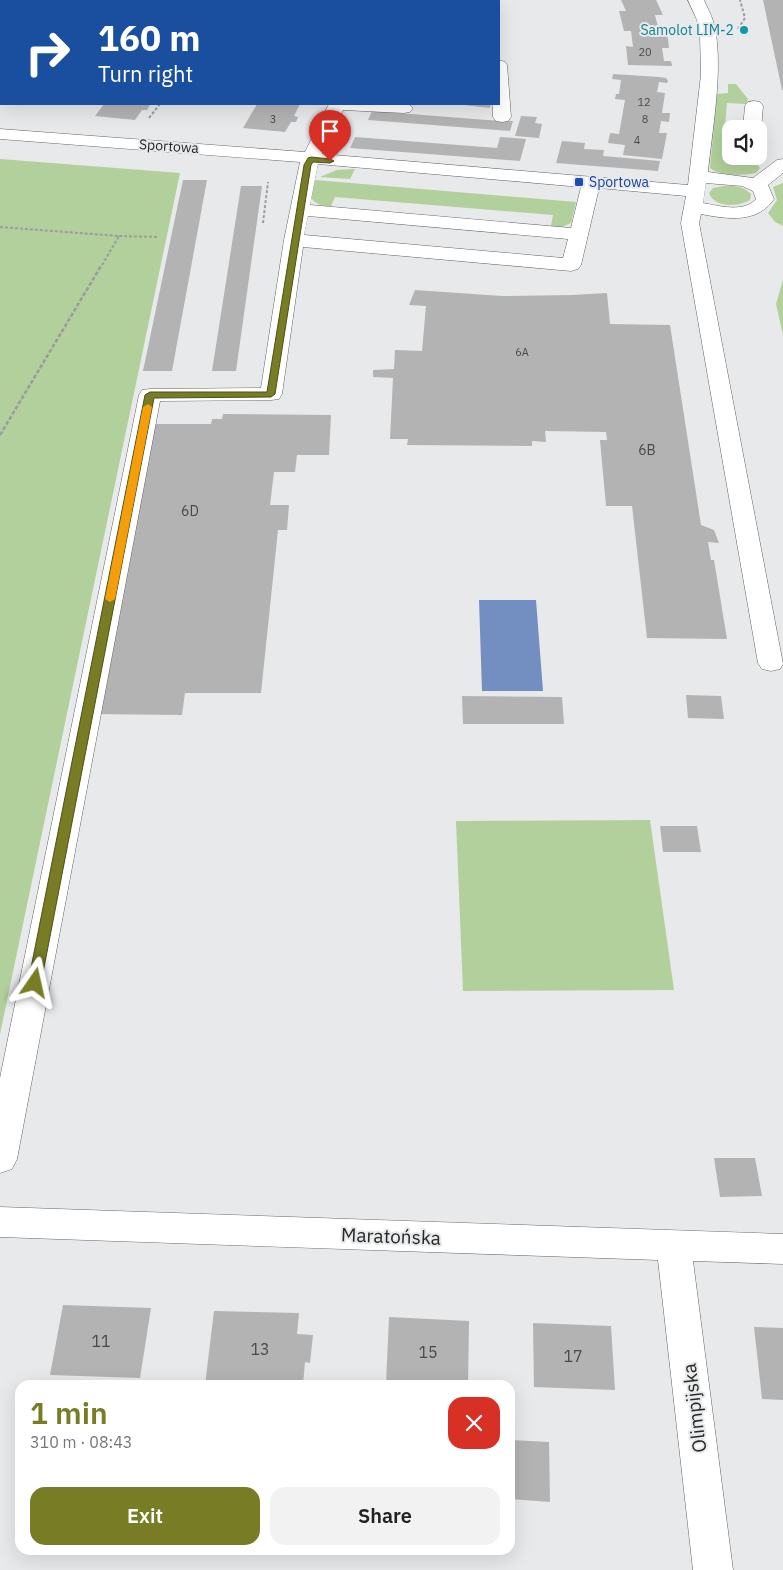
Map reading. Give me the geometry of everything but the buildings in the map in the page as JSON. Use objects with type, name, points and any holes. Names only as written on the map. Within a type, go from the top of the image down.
[{"type":"street","points":[[696,0],[705,20],[710,51],[710,75],[696,192],[690,223],[771,663]]},
{"type":"street","points":[[500,83],[502,118]]},
{"type":"street","points":[[0,1159],[150,395],[271,394],[294,240],[308,165],[337,105]]},
{"type":"street","points":[[354,105],[404,108]]},
{"type":"street","points":[[753,120],[754,106]]},
{"type":"street","name":"Sportowa","points":[[0,134],[196,148],[696,192]]},
{"type":"street","points":[[754,184],[775,165]]},
{"type":"street","points":[[736,180],[754,184],[760,188],[765,199],[752,210],[728,212],[696,192],[736,180]]},
{"type":"street","points":[[294,240],[571,265],[591,183]]},
{"type":"street","points":[[300,210],[579,234]]},
{"type":"street","name":"Maratońska","points":[[0,1222],[783,1250]]},
{"type":"street","name":"Olimpijska","points":[[674,1246],[713,1570]]},
{"type":"path","points":[[735,34],[745,18],[740,0]]},
{"type":"path","points":[[0,227],[119,236],[160,237]]},
{"type":"path","points":[[0,436],[119,236]]},
{"type":"green space","points":[[728,84],[736,84],[748,99],[746,104],[727,103],[726,120],[722,120],[722,165],[758,165],[760,168],[756,173],[732,175],[719,173],[710,168],[717,94],[728,93]]},
{"type":"green space","points":[[0,159],[180,173],[0,1034]]},
{"type":"green space","points":[[355,169],[350,179],[320,177],[337,170]]},
{"type":"green space","points":[[315,180],[576,202],[571,223],[562,227],[551,226],[553,215],[335,197],[331,206],[322,205],[317,204],[311,198]]},
{"type":"green space","points":[[783,183],[783,226],[775,222],[768,213],[777,200],[773,187]]},
{"type":"green space","points":[[723,186],[745,189],[751,194],[750,200],[734,205],[721,204],[712,198],[709,193],[713,188]]},
{"type":"green space","points":[[783,280],[783,335],[776,304]]},
{"type":"green space","points":[[650,820],[674,990],[463,991],[456,821]]},
{"type":"water","points":[[479,600],[536,600],[543,691],[482,691]]},
{"type":"slow traffic","points":[[110,599],[148,407]]},
{"type":"place","name":"Samolot LIM-2","points":[[744,30]]},
{"type":"place","name":"Sportowa","points":[[579,182]]},
{"type":"route","points":[[35,983],[150,395],[271,394],[294,240],[308,165],[311,159],[330,161]]}]
